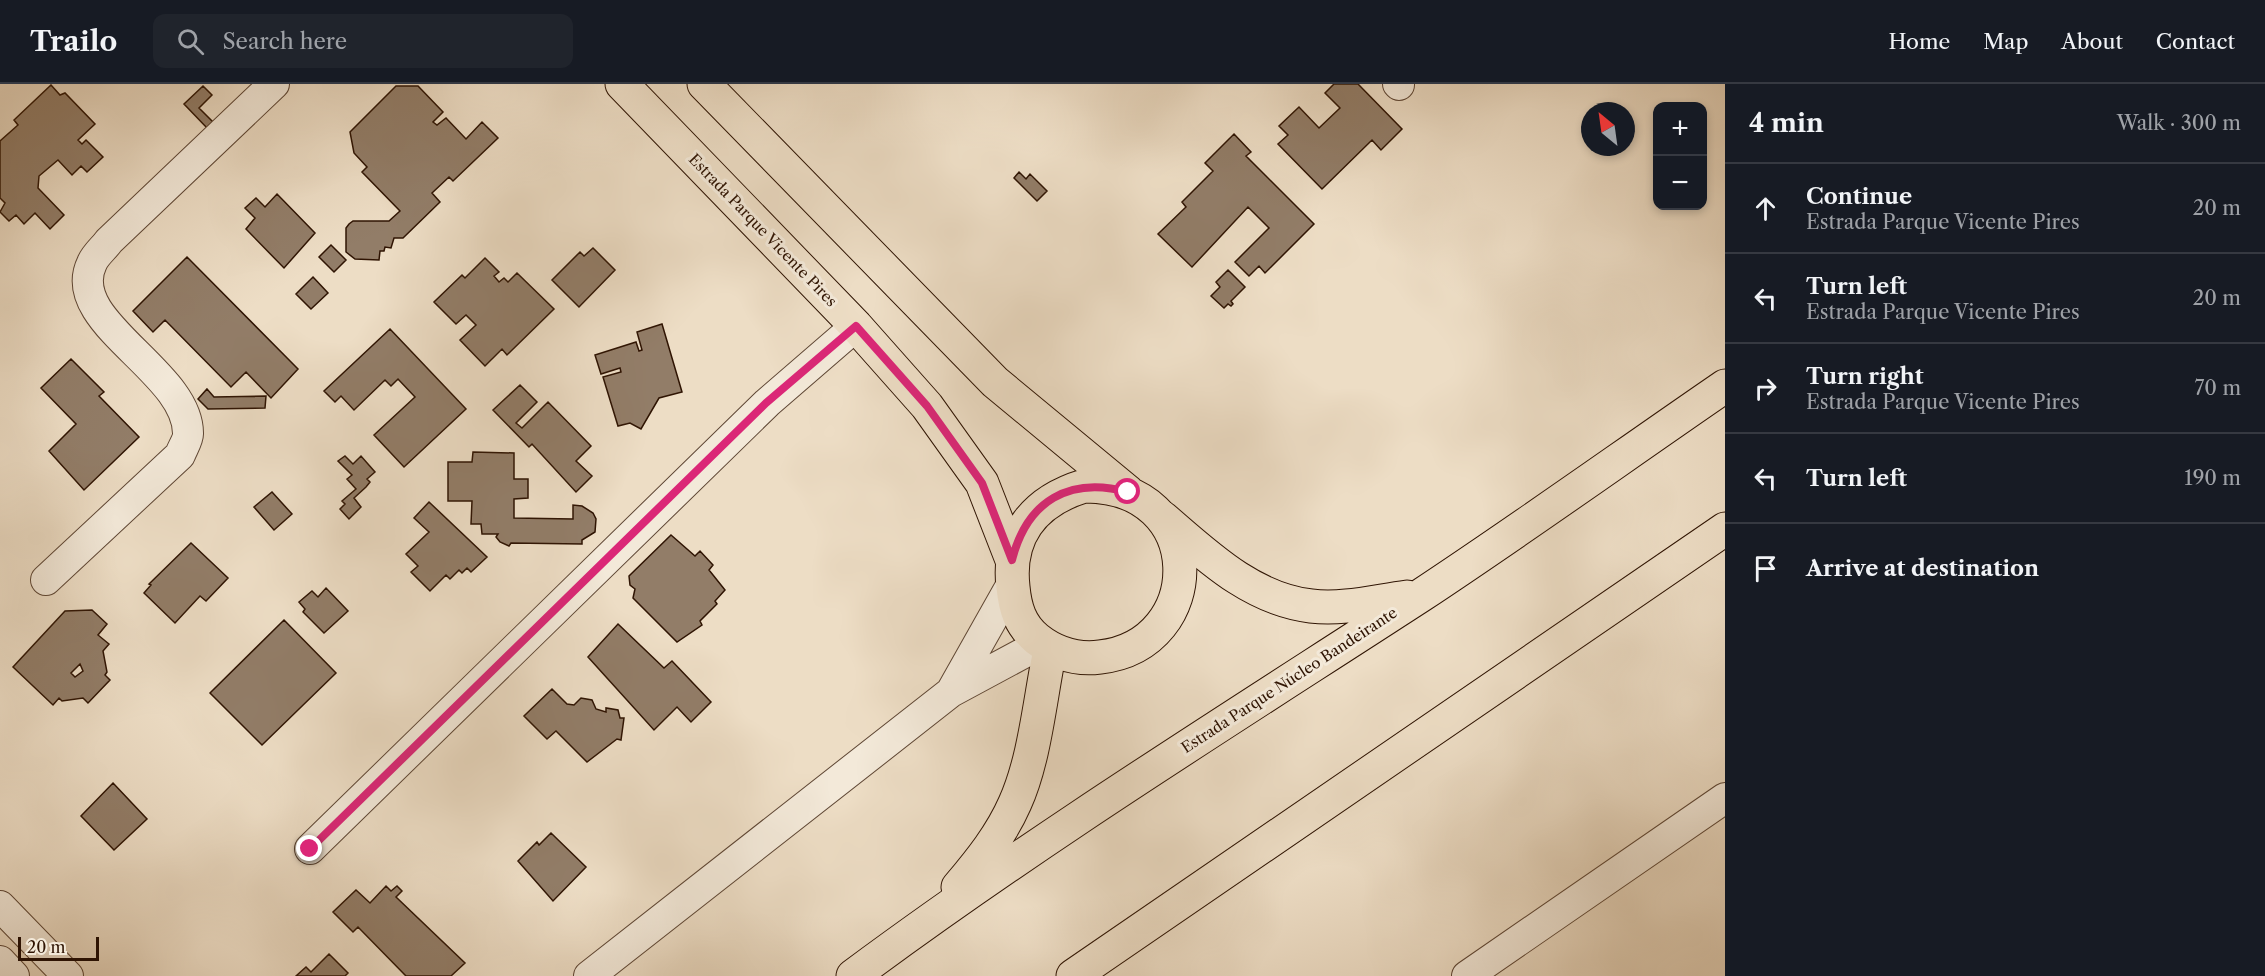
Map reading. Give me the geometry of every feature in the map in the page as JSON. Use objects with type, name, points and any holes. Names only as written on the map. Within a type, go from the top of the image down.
[{"type":"main road","name":"Estrada Parque Vicente Pires","points":[[622,84],[856,326],[927,406],[982,483],[1012,571],[1016,610],[1029,632],[1046,646],[1073,658],[1115,656],[1134,648],[1164,620],[1174,601],[1180,579],[1180,558],[1174,536],[1163,518],[1147,502],[1128,492],[1107,486],[1084,486],[1063,492],[1044,504],[1029,520],[1018,538],[1012,571]]},
{"type":"main road","name":"Estrada Parque Vicente Pires","points":[[704,84],[995,382],[1128,492]]},
{"type":"main road","name":"Estrada Parque Núcleo Bandeirante","points":[[853,976],[933,916],[1278,685],[1421,595],[1725,386]]},
{"type":"main road","points":[[1163,518],[1236,577],[1278,598],[1311,606],[1348,606],[1421,595]]},
{"type":"main road","points":[[1073,976],[1725,529]]},
{"type":"main road","points":[[933,916],[990,850],[1016,802],[1029,756],[1046,646]]},
{"type":"street","points":[[46,580],[180,455],[188,435],[185,415],[175,394],[98,312],[88,279],[92,262],[109,241],[274,84]]},
{"type":"street","points":[[310,849],[766,403],[856,326]]},
{"type":"street","points":[[951,692],[1012,571]]},
{"type":"street","points":[[589,976],[951,692],[1046,646]]},
{"type":"street","points":[[1477,974],[1725,798]]},
{"type":"street","points":[[0,906],[68,976]]},
{"type":"street","points":[[0,962],[14,976]]},
{"type":"building","points":[[1334,84],[1358,84],[1402,129],[1381,150],[1372,140],[1322,189],[1278,144],[1288,135],[1279,126],[1299,107],[1319,128],[1340,108],[1325,93]]},
{"type":"building","points":[[51,85],[60,95],[65,93],[95,124],[78,140],[82,144],[86,140],[103,157],[87,172],[81,166],[72,175],[58,160],[39,176],[38,188],[64,215],[50,229],[35,213],[24,224],[16,215],[9,221],[0,212],[5,203],[0,198],[0,141],[18,125],[14,120]]},
{"type":"building","points":[[203,86],[212,95],[199,108],[213,122],[207,128],[184,104]]},
{"type":"building","points":[[396,86],[418,86],[443,112],[433,122],[437,125],[446,118],[466,139],[482,122],[498,138],[453,181],[449,177],[432,193],[440,202],[403,238],[394,238],[391,248],[385,247],[384,251],[380,251],[379,260],[355,259],[346,252],[346,228],[349,224],[353,221],[389,221],[400,211],[362,172],[367,167],[354,153],[350,132]]},
{"type":"building","points":[[1234,134],[1251,152],[1246,156],[1314,224],[1265,273],[1259,266],[1249,276],[1235,262],[1269,228],[1248,207],[1192,267],[1158,234],[1186,207],[1182,202],[1213,171],[1205,163]]},
{"type":"building","points":[[1019,172],[1026,179],[1030,174],[1047,191],[1037,201],[1014,178]]},
{"type":"building","points":[[277,194],[315,233],[284,268],[246,229],[255,218],[245,208],[256,198],[265,207]]},
{"type":"building","points":[[331,245],[346,260],[334,272],[319,257]]},
{"type":"building","points":[[593,248],[615,270],[579,307],[552,280],[580,252],[584,256]]},
{"type":"building","points":[[187,257],[298,369],[271,398],[246,372],[231,387],[165,320],[153,332],[133,311]]},
{"type":"building","points":[[485,258],[499,272],[494,276],[499,282],[504,278],[508,282],[517,273],[554,309],[507,355],[502,349],[485,366],[460,340],[476,325],[466,315],[456,324],[434,302],[462,275],[465,278]]},
{"type":"building","points":[[1228,270],[1245,287],[1231,301],[1233,304],[1231,306],[1228,304],[1224,308],[1211,296],[1220,287],[1216,282]]},
{"type":"building","points":[[313,277],[328,293],[311,309],[296,294]]},
{"type":"building","points":[[662,324],[682,392],[659,398],[641,429],[630,423],[618,426],[603,377],[621,372],[620,368],[601,374],[595,355],[636,342],[639,351],[642,350],[637,332]]},
{"type":"building","points":[[390,329],[466,409],[404,467],[374,435],[415,397],[398,379],[391,386],[385,380],[354,410],[341,396],[335,402],[324,391]]},
{"type":"building","points":[[71,359],[104,392],[99,396],[139,437],[84,490],[49,451],[76,424],[41,388]]},
{"type":"building","points":[[520,385],[537,402],[516,423],[522,428],[548,402],[591,446],[576,461],[592,476],[576,492],[532,444],[529,447],[493,410]]},
{"type":"building","points":[[207,389],[214,397],[266,396],[265,408],[208,409],[198,399]]},
{"type":"building","points":[[473,452],[514,453],[514,479],[528,479],[528,498],[514,499],[514,518],[573,519],[573,505],[582,506],[593,513],[596,519],[595,532],[582,540],[582,544],[511,543],[509,546],[500,542],[496,537],[498,534],[482,534],[481,524],[471,524],[472,501],[448,501],[448,462],[472,462]]},
{"type":"building","points":[[345,456],[353,464],[361,456],[375,472],[367,479],[370,482],[366,487],[354,498],[361,507],[349,519],[340,509],[345,504],[342,501],[356,489],[347,479],[352,475],[338,461]]},
{"type":"building","points":[[272,492],[292,514],[274,530],[254,507]]},
{"type":"building","points":[[429,502],[487,557],[471,572],[467,568],[462,573],[459,570],[450,579],[446,575],[430,591],[411,572],[418,566],[406,554],[429,532],[414,518]]},
{"type":"building","points":[[671,535],[695,556],[700,551],[713,565],[709,570],[725,590],[715,601],[717,604],[700,621],[702,625],[677,642],[633,598],[635,589],[630,585],[629,576]]},
{"type":"building","points":[[191,543],[228,578],[206,601],[200,596],[175,623],[144,593],[151,585],[149,584]]},
{"type":"building","points":[[326,588],[348,611],[324,633],[303,612],[305,609],[299,602],[312,591],[318,597]]},
{"type":"building","points":[[92,610],[107,624],[98,635],[109,644],[103,651],[107,672],[105,675],[110,680],[88,703],[83,698],[62,701],[59,698],[53,705],[13,667],[65,611]],"holes":[[[80,664],[83,671],[75,677],[71,673]]]},
{"type":"building","points":[[284,620],[336,673],[262,745],[210,693]]},
{"type":"building","points":[[618,624],[664,668],[672,661],[711,702],[691,722],[677,707],[654,730],[588,657]]},
{"type":"building","points":[[552,689],[567,704],[574,705],[581,698],[592,700],[596,709],[606,712],[606,708],[618,710],[620,718],[624,718],[621,740],[617,739],[587,762],[556,731],[547,739],[524,716]]},
{"type":"building","points":[[113,783],[147,819],[114,850],[81,816]]},
{"type":"building","points":[[551,833],[586,867],[553,901],[518,861],[537,842],[539,845]]},
{"type":"building","points":[[386,886],[391,891],[397,886],[402,891],[396,897],[465,963],[451,976],[406,976],[358,927],[353,932],[333,912],[356,890],[370,903]]},
{"type":"building","points":[[329,954],[348,973],[345,976],[296,976],[306,967],[311,972]]},
{"type":"route","points":[[310,849],[766,403],[856,326],[927,406],[982,483],[1012,560],[1018,538],[1029,520],[1044,504],[1063,492],[1084,486],[1107,486],[1128,492]]}]
